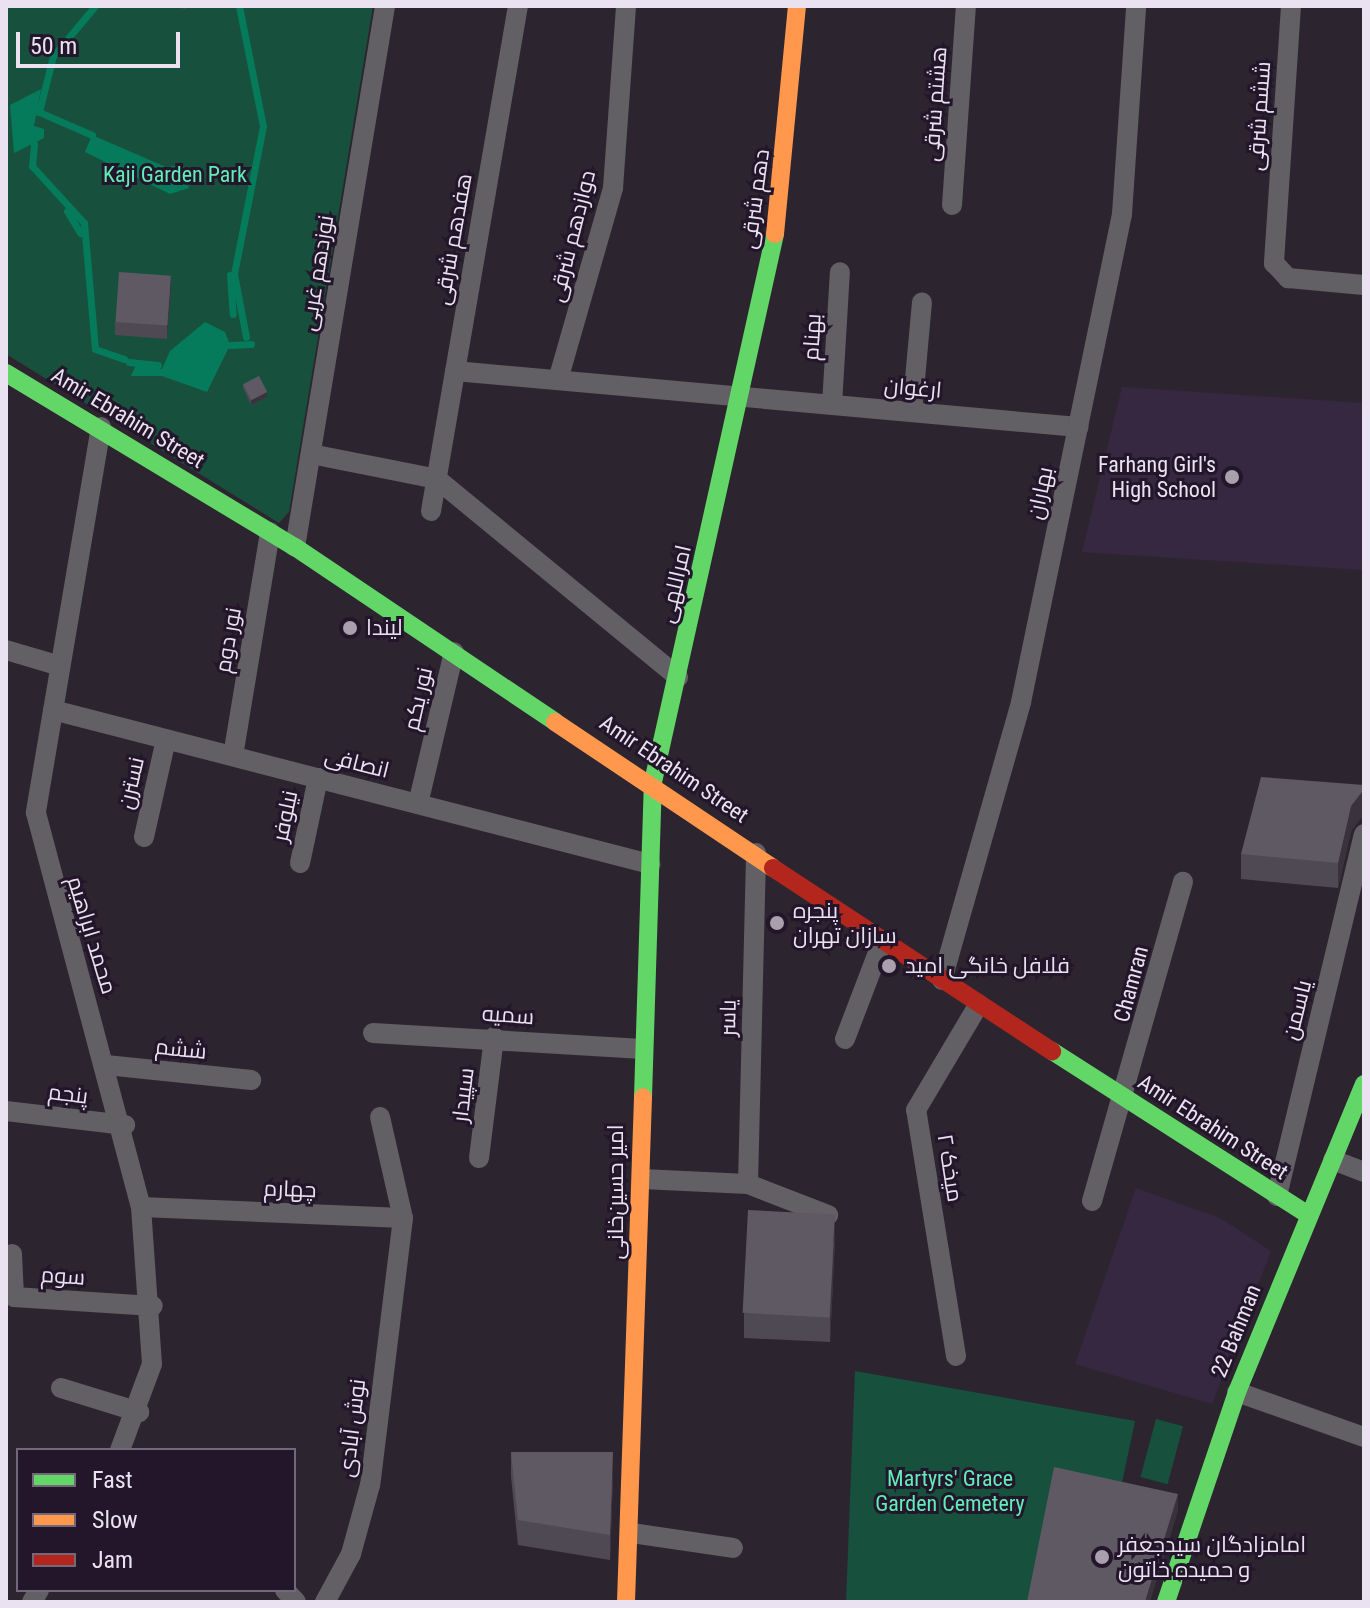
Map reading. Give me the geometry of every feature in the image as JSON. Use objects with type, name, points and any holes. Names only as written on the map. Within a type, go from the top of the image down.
[{"type":"main road","name":"دهم شرقی","points":[[743,397],[782,203],[797,6]]},
{"type":"main road","name":"Amir Ebrahim Street","points":[[6,373],[101,427],[295,547],[653,782],[882,942],[1308,1215]]},
{"type":"main road","name":"امراللهی","points":[[653,782],[743,397]]},
{"type":"main road","name":"امیر حسین‌خانی","points":[[626,1602],[632,1533],[642,1179],[639,1049],[653,782]]},
{"type":"main road","name":"22 Bahman","points":[[1166,1602],[1237,1392],[1364,1084]]},
{"type":"street","name":"نوزدهم غربی","points":[[295,547],[385,6]]},
{"type":"street","name":"هفدهم شرقی","points":[[431,511],[518,6]]},
{"type":"street","name":"دوازدهم شرقی","points":[[558,380],[613,188],[626,6]]},
{"type":"street","name":"هشتم شرقی","points":[[952,205],[966,6]]},
{"type":"street","name":"بهاران","points":[[942,980],[1021,702],[1122,214],[1136,6]]},
{"type":"street","name":"ششم شرقی","points":[[1291,6],[1275,230],[1277,274],[1364,285]]},
{"type":"street","name":"بهنام","points":[[832,405],[840,272]]},
{"type":"street","points":[[912,412],[922,302]]},
{"type":"street","name":"ارغوان","points":[[455,371],[1078,427]]},
{"type":"street","name":"محمد ابراهیم","points":[[101,427],[53,710],[38,841],[125,1125],[141,1207],[153,1306],[152,1364],[139,1412],[121,1448]]},
{"type":"street","points":[[311,454],[437,479],[678,677]]},
{"type":"street","name":"نور دوم","points":[[233,756],[270,532]]},
{"type":"street","points":[[6,650],[60,666]]},
{"type":"street","name":"نور یکم","points":[[418,804],[454,652]]},
{"type":"street","name":"انصافی","points":[[53,710],[650,864]]},
{"type":"street","name":"نسترن","points":[[144,837],[166,739]]},
{"type":"street","name":"نیلوفر","points":[[300,863],[318,778]]},
{"type":"street","name":"یاسمن","points":[[1277,1196],[1364,834]]},
{"type":"street","name":"یاسر","points":[[748,1184],[756,853]]},
{"type":"street","name":"Chamran","points":[[1092,1201],[1124,1098],[1183,882]]},
{"type":"street","points":[[845,1039],[882,942]]},
{"type":"street","name":"میخک ۲","points":[[956,1356],[916,1110],[979,1004]]},
{"type":"street","name":"سمیه","points":[[373,1033],[494,1037],[639,1049]]},
{"type":"street","name":"سپیدار","points":[[479,1158],[494,1037]]},
{"type":"street","name":"ششم","points":[[106,1065],[251,1080]]},
{"type":"street","name":"پنجم","points":[[6,1111],[125,1125]]},
{"type":"street","points":[[380,1117],[403,1218]]},
{"type":"street","points":[[1333,1160],[1364,1172]]},
{"type":"street","points":[[642,1179],[748,1184],[828,1215]]},
{"type":"street","name":"چهارم","points":[[141,1207],[403,1218]]},
{"type":"street","name":"نوش آبادی","points":[[325,1602],[351,1554],[370,1485],[403,1218]]},
{"type":"street","name":"سوم","points":[[12,1254],[14,1297],[153,1306]]},
{"type":"street","points":[[61,1388],[139,1412]]},
{"type":"street","points":[[1237,1392],[1364,1437]]},
{"type":"street","points":[[632,1533],[733,1548]]},
{"type":"shaded area","points":[[41,89],[34,126],[44,129],[44,138],[14,153],[10,105]]},
{"type":"shaded area","points":[[92,135],[166,167],[183,165],[189,188],[170,194],[85,152]]},
{"type":"shaded area","points":[[205,322],[225,332],[230,345],[207,392],[162,376],[131,376],[136,365],[162,369],[170,351]]},
{"type":"shaded area","name":"Farhang Girl's High School","points":[[1122,387],[1364,403],[1364,570],[1082,552]]},
{"type":"shaded area","points":[[1136,1188],[1220,1218],[1271,1251],[1212,1404],[1075,1364]]},
{"type":"green space","name":"Kaji Garden Park","points":[[6,6],[373,6],[289,512],[279,523],[6,354]]},
{"type":"green space","name":"Martyrs' Grace Garden Cemetery","points":[[855,1371],[1135,1421],[1119,1497],[1029,1602],[846,1602]]},
{"type":"green space","points":[[1156,1419],[1183,1426],[1168,1484],[1140,1477]]},
{"type":"building","points":[[119,272],[171,276],[167,326],[116,322]]},
{"type":"building","points":[[259,376],[267,392],[251,400],[243,384]]},
{"type":"building","points":[[1261,777],[1364,785],[1351,806],[1338,863],[1241,854]]},
{"type":"building","points":[[748,1210],[835,1215],[829,1317],[743,1313]]},
{"type":"building","points":[[511,1452],[613,1452],[610,1535],[518,1520]]},
{"type":"building","name":"امامزادگان سیدجعفر و حمیده خاتون","points":[[1054,1467],[1178,1494],[1145,1602],[1027,1602]]},
{"type":"waterway","points":[[92,135],[39,112],[53,56],[95,6]]},
{"type":"waterway","points":[[239,6],[263,126],[234,274],[246,337]]},
{"type":"waterway","points":[[34,144],[32,166],[84,223],[95,349],[124,359]]},
{"type":"waterway","points":[[67,211],[80,233]]},
{"type":"waterway","points":[[230,275],[233,314]]},
{"type":"waterway","points":[[230,345],[251,344]]},
{"type":"waterway","points":[[129,362],[158,365]]},
{"type":"traffic: fast","points":[[643,1097],[653,782],[775,234]]},
{"type":"traffic: fast","points":[[6,373],[295,547],[555,722]]},
{"type":"traffic: fast","points":[[1052,1051],[1308,1215]]},
{"type":"traffic: fast","points":[[1166,1602],[1237,1392],[1364,1084]]},
{"type":"traffic: slow","points":[[775,234],[797,6]]},
{"type":"traffic: slow","points":[[555,722],[773,868]]},
{"type":"traffic: slow","points":[[626,1602],[643,1097]]},
{"type":"traffic: jam","points":[[773,868],[1052,1051]]},
{"type":"place","name":"Farhang Girl's High School","points":[[1232,477]]},
{"type":"place","name":"لیندا","points":[[350,628]]},
{"type":"place","name":"پنجره سازان تهران","points":[[777,923]]},
{"type":"place","name":"فلافل خانگی امید","points":[[889,966]]},
{"type":"place","name":"امامزادگان سیدجعفر و حمیده خاتون","points":[[1102,1557]]}]
